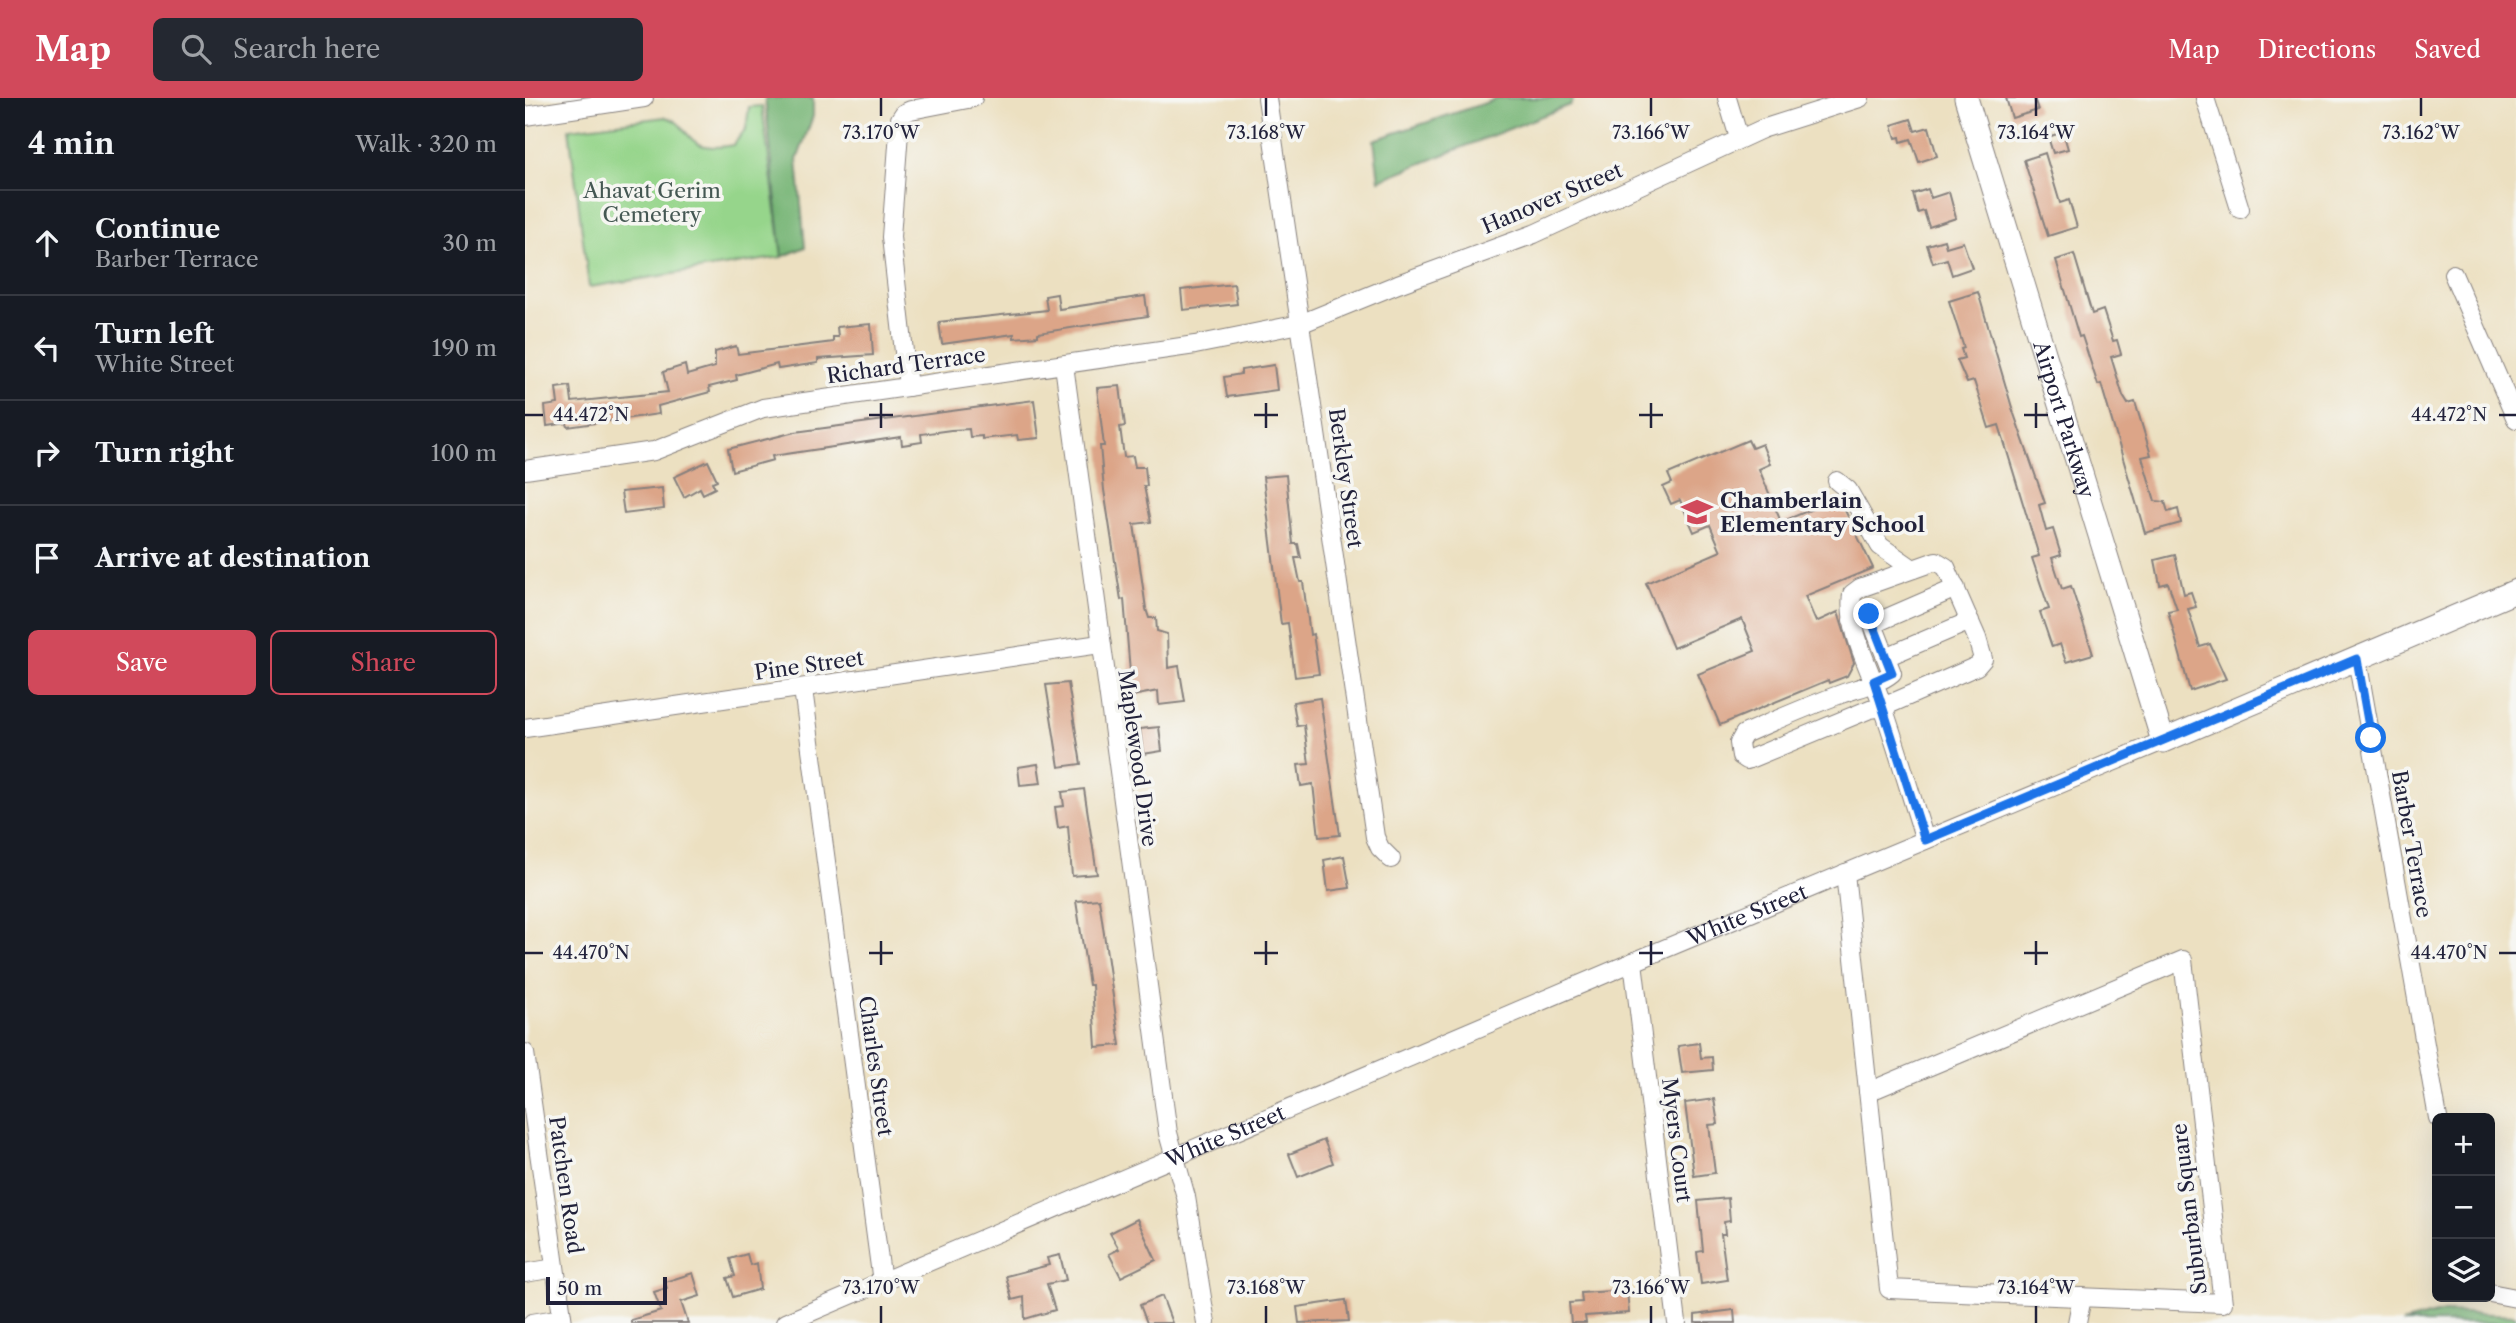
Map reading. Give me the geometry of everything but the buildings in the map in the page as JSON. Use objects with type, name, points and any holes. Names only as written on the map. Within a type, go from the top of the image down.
[{"type":"main road","name":"Airport Parkway","points":[[1966,98],[2163,741]]},
{"type":"main road","name":"White Street","points":[[2163,741],[2516,591]]},
{"type":"street","points":[[525,116],[644,98]]},
{"type":"street","points":[[908,387],[891,237],[900,119],[904,113],[911,110],[973,98]]},
{"type":"street","name":"Berkley Street","points":[[1267,98],[1375,837],[1380,848],[1391,859]]},
{"type":"street","points":[[1727,98],[1739,138]]},
{"type":"street","name":"Hanover Street","points":[[1300,324],[1398,284],[1534,234],[1739,138],[1860,98]]},
{"type":"street","points":[[2205,98],[2240,209]]},
{"type":"street","points":[[2453,274],[2516,419]]},
{"type":"street","name":"Richard Terrace","points":[[525,470],[654,451],[763,408],[1195,345],[1300,324]]},
{"type":"street","name":"Maplewood Drive","points":[[1063,365],[1173,1157],[1186,1197],[1206,1323]]},
{"type":"street","points":[[1837,481],[1849,490],[1880,546],[1913,569]]},
{"type":"street","points":[[1852,620],[1869,614],[1892,673],[1874,681],[1744,734],[1739,743],[1741,756],[1747,760],[1870,709],[1883,707],[1977,666],[1983,659],[1970,621],[1947,567],[1936,561],[1860,588],[1852,594],[1852,620],[1874,681],[1883,707],[1925,840]]},
{"type":"street","points":[[1873,624],[1956,589]]},
{"type":"street","points":[[1886,657],[1970,621]]},
{"type":"street","name":"Pine Street","points":[[525,728],[1100,644]]},
{"type":"street","name":"Barber Terrace","points":[[2357,659],[2437,1113]]},
{"type":"street","name":"Charles Street","points":[[803,689],[882,1282]]},
{"type":"street","name":"White Street","points":[[785,1323],[1633,962],[2163,741]]},
{"type":"street","name":"Suburban Square","points":[[1845,873],[1868,1092],[1889,1289],[2223,1303],[2183,960],[1868,1092]]},
{"type":"street","name":"Myers Court","points":[[1633,962],[1677,1323]]},
{"type":"street","name":"Patchen Road","points":[[525,1053],[562,1320]]},
{"type":"street","points":[[525,1273],[555,1268]]},
{"type":"street","points":[[2495,1294],[2516,1298]]},
{"type":"street","points":[[2077,1323],[2082,1297]]},
{"type":"street","points":[[532,1323],[562,1320]]},
{"type":"green space","points":[[765,98],[813,98],[813,116],[797,160],[805,247],[782,257]]},
{"type":"green space","points":[[1500,98],[1574,98],[1570,105],[1379,180],[1374,140]]},
{"type":"green space","name":"Ahavat Gerim Cemetery","points":[[762,106],[782,257],[589,287],[569,129],[665,117],[674,120],[695,142],[704,146],[733,145],[746,129],[749,107]]},
{"type":"green space","points":[[2444,1312],[2515,1315],[2516,1323],[2402,1323]]},
{"type":"place","name":"Chamberlain Elementary School","points":[[1697,512]]},
{"type":"route","points":[[1869,614],[1892,673],[1874,681],[1925,840],[2357,659],[2371,738]]}]
